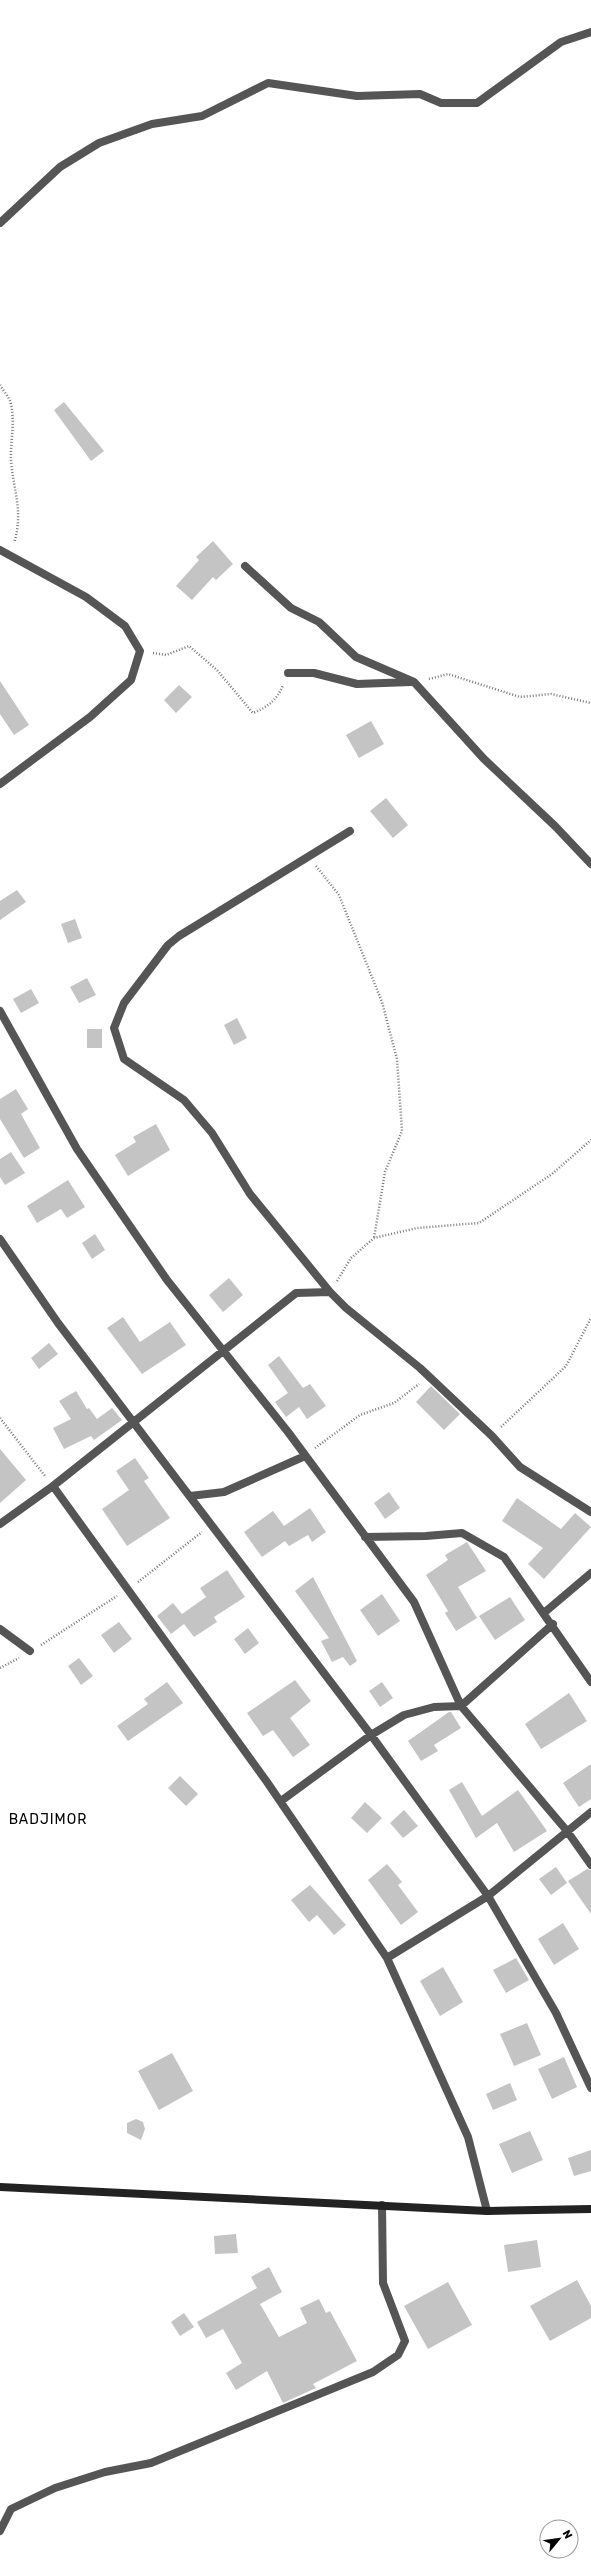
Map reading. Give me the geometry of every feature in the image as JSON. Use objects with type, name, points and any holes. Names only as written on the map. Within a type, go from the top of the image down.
[{"type":"main road","points":[[0,2187],[487,2211],[591,2209]]},
{"type":"street","points":[[0,223],[60,167],[99,143],[152,124],[202,116],[268,83],[357,96],[420,94],[441,103],[477,103],[561,42],[591,32]]},
{"type":"street","points":[[0,550],[86,597],[120,621],[125,626],[140,651],[131,680],[90,717],[0,784]]},
{"type":"street","points":[[245,566],[291,608],[319,622],[356,657],[414,682],[484,759],[555,826],[591,864]]},
{"type":"street","points":[[288,673],[314,673],[357,684],[414,682]]},
{"type":"street","points":[[350,831],[179,936],[168,945],[124,1003],[114,1028],[124,1059],[184,1100],[212,1133],[250,1194],[330,1292],[346,1308],[428,1376],[492,1436],[520,1467],[591,1512]]},
{"type":"street","points":[[0,1011],[77,1148],[168,1280],[223,1353],[305,1456],[414,1602],[461,1706],[566,1831],[591,1865]]},
{"type":"street","points":[[0,1239],[58,1323],[135,1422],[371,1735],[488,1896],[556,2013],[591,2088]]},
{"type":"street","points":[[0,1524],[53,1486],[223,1353],[296,1293],[330,1292]]},
{"type":"street","points":[[190,1496],[224,1492],[305,1456]]},
{"type":"street","points":[[53,1486],[281,1801],[387,1958],[468,2137],[487,2211]]},
{"type":"street","points":[[365,1537],[426,1536],[462,1533],[504,1557],[545,1612],[591,1682]]},
{"type":"street","points":[[545,1612],[591,1573]]},
{"type":"street","points":[[281,1801],[371,1735],[404,1715],[434,1707],[461,1706],[553,1624]]},
{"type":"street","points":[[0,1629],[30,1651]]},
{"type":"street","points":[[387,1958],[488,1896],[591,1812]]},
{"type":"street","points":[[0,2531],[11,2509],[55,2488],[105,2472],[151,2463],[373,2372],[398,2355],[405,2341],[383,2283],[382,2205]]},
{"type":"path","points":[[0,385],[10,401],[13,445],[11,460],[19,504],[18,529],[10,556]]},
{"type":"path","points":[[140,651],[166,655],[189,646],[217,670],[253,713],[264,708],[278,697],[288,673]]},
{"type":"path","points":[[414,682],[448,674],[520,697],[551,694],[591,703]]},
{"type":"path","points":[[309,857],[339,895],[382,1002],[397,1059],[402,1130],[385,1172],[374,1238]]},
{"type":"path","points":[[330,1292],[351,1258],[374,1238],[417,1228],[479,1223],[552,1174],[591,1140]]},
{"type":"path","points":[[492,1436],[566,1366],[591,1318]]},
{"type":"path","points":[[305,1456],[360,1414],[394,1403],[428,1376]]},
{"type":"path","points":[[0,1418],[53,1486]]},
{"type":"path","points":[[0,1668],[128,1590],[212,1524]]},
{"type":"building","points":[[64,402],[104,451],[91,461],[54,410]]},
{"type":"building","points":[[213,541],[233,564],[216,580],[213,577],[192,600],[176,586],[199,560],[196,557]]},
{"type":"building","points":[[0,681],[29,725],[14,735],[0,714]]},
{"type":"building","points":[[179,685],[192,697],[176,713],[164,700]]},
{"type":"building","points":[[371,721],[384,744],[359,758],[346,735]]},
{"type":"building","points":[[386,798],[408,825],[393,838],[370,811]]},
{"type":"building","points":[[17,890],[26,902],[0,920],[0,901]]},
{"type":"building","points":[[75,919],[82,938],[68,943],[61,924]]},
{"type":"building","points":[[87,978],[96,995],[79,1003],[70,987]]},
{"type":"building","points":[[31,989],[39,1003],[21,1013],[13,999]]},
{"type":"building","points":[[237,1018],[247,1038],[234,1045],[224,1025]]},
{"type":"building","points":[[87,1029],[102,1029],[102,1048],[87,1048]]},
{"type":"building","points":[[16,1089],[28,1109],[21,1114],[40,1148],[24,1158],[0,1119],[0,1099]]},
{"type":"building","points":[[156,1124],[170,1150],[128,1176],[115,1155],[136,1142],[133,1137]]},
{"type":"building","points":[[11,1152],[25,1173],[5,1185],[0,1177],[0,1159]]},
{"type":"building","points":[[68,1180],[85,1207],[67,1218],[61,1209],[37,1223],[27,1206]]},
{"type":"building","points":[[95,1234],[105,1250],[92,1259],[82,1243]]},
{"type":"building","points":[[229,1278],[243,1295],[223,1312],[209,1295]]},
{"type":"building","points":[[123,1317],[140,1342],[170,1322],[186,1345],[142,1374],[107,1328]]},
{"type":"building","points":[[49,1343],[58,1354],[39,1369],[31,1358]]},
{"type":"building","points":[[279,1356],[303,1388],[310,1384],[326,1406],[307,1419],[299,1407],[286,1417],[275,1402],[288,1393],[268,1365]]},
{"type":"building","points":[[431,1386],[460,1414],[444,1430],[416,1402]]},
{"type":"building","points":[[76,1391],[87,1409],[89,1408],[97,1419],[112,1408],[122,1420],[94,1440],[91,1436],[64,1449],[53,1428],[71,1419],[59,1401]]},
{"type":"building","points":[[0,1449],[26,1480],[0,1503]]},
{"type":"building","points":[[135,1458],[149,1478],[144,1481],[170,1518],[127,1546],[102,1509],[129,1490],[116,1471]]},
{"type":"building","points":[[389,1492],[400,1508],[385,1519],[374,1503]]},
{"type":"building","points":[[517,1498],[561,1529],[575,1513],[591,1527],[544,1579],[528,1564],[543,1548],[502,1521]]},
{"type":"building","points":[[310,1508],[326,1532],[312,1542],[308,1535],[289,1546],[285,1541],[262,1557],[244,1532],[273,1511],[284,1526]]},
{"type":"building","points":[[467,1542],[486,1571],[458,1587],[477,1618],[456,1631],[445,1613],[448,1611],[426,1575],[448,1560],[445,1555]]},
{"type":"building","points":[[227,1570],[245,1597],[214,1617],[217,1622],[194,1637],[184,1624],[171,1634],[157,1616],[173,1603],[182,1614],[206,1597],[200,1588]]},
{"type":"building","points":[[313,1577],[357,1661],[350,1666],[343,1657],[332,1662],[321,1641],[329,1638],[295,1591]]},
{"type":"building","points":[[382,1594],[400,1621],[378,1636],[360,1610]]},
{"type":"building","points":[[510,1597],[525,1620],[495,1640],[479,1616]]},
{"type":"building","points":[[119,1622],[132,1639],[114,1653],[101,1635]]},
{"type":"building","points":[[248,1628],[259,1643],[245,1654],[234,1639]]},
{"type":"building","points":[[79,1658],[93,1676],[81,1685],[68,1666]]},
{"type":"building","points":[[295,1680],[311,1701],[290,1718],[310,1745],[293,1757],[273,1730],[263,1736],[247,1713]]},
{"type":"building","points":[[167,1682],[183,1703],[128,1741],[117,1726],[148,1704],[144,1699]]},
{"type":"building","points":[[382,1682],[393,1698],[380,1707],[369,1691]]},
{"type":"building","points":[[569,1693],[587,1721],[541,1749],[525,1724]]},
{"type":"building","points":[[451,1712],[461,1728],[434,1745],[438,1751],[421,1761],[408,1741]]},
{"type":"building","points":[[591,1764],[591,1799],[579,1807],[563,1783]]},
{"type":"building","points":[[180,1776],[198,1794],[186,1806],[168,1788]]},
{"type":"building","points":[[462,1782],[482,1816],[518,1790],[547,1831],[514,1852],[497,1823],[476,1838],[449,1790]]},
{"type":"building","points":[[365,1802],[382,1818],[367,1833],[351,1818]]},
{"type":"building","points":[[404,1810],[418,1826],[403,1838],[390,1823]]},
{"type":"building","points":[[387,1864],[402,1882],[398,1885],[418,1912],[401,1925],[368,1880]]},
{"type":"building","points":[[556,1867],[567,1883],[551,1895],[539,1879]]},
{"type":"building","points":[[587,1869],[591,1870],[591,1914],[568,1881]]},
{"type":"building","points":[[310,1885],[346,1925],[334,1935],[317,1915],[309,1922],[291,1900]]},
{"type":"building","points":[[563,1923],[579,1949],[554,1965],[538,1939]]},
{"type":"building","points":[[516,1958],[529,1980],[506,1993],[493,1970]]},
{"type":"building","points":[[443,1967],[463,2002],[440,2016],[420,1981]]},
{"type":"building","points":[[527,2023],[541,2055],[514,2066],[500,2034]]},
{"type":"building","points":[[172,2053],[193,2091],[159,2110],[138,2071]]},
{"type":"building","points":[[564,2057],[577,2087],[552,2099],[538,2069]]},
{"type":"building","points":[[510,2083],[517,2100],[493,2110],[486,2094]]},
{"type":"building","points":[[136,2119],[143,2122],[145,2129],[141,2140],[127,2133],[127,2123]]},
{"type":"building","points":[[530,2131],[543,2160],[512,2173],[499,2144]]},
{"type":"building","points":[[591,2150],[591,2171],[574,2176],[568,2158]]},
{"type":"building","points":[[236,2234],[238,2253],[215,2254],[214,2236]]},
{"type":"building","points":[[537,2240],[541,2267],[508,2272],[504,2245]]},
{"type":"building","points":[[269,2267],[282,2292],[260,2304],[279,2337],[307,2323],[300,2308],[319,2299],[326,2313],[330,2311],[357,2361],[313,2384],[316,2388],[283,2403],[267,2371],[236,2390],[226,2373],[242,2363],[223,2329],[206,2338],[197,2322],[257,2288],[251,2277]]},
{"type":"building","points":[[577,2280],[591,2306],[591,2318],[550,2341],[530,2306]]},
{"type":"building","points":[[448,2282],[472,2325],[428,2349],[404,2306]]},
{"type":"building","points":[[184,2313],[194,2327],[180,2336],[171,2322]]},
{"type":"district","name":"BADJIMOR","points":[[48,1819]]}]
